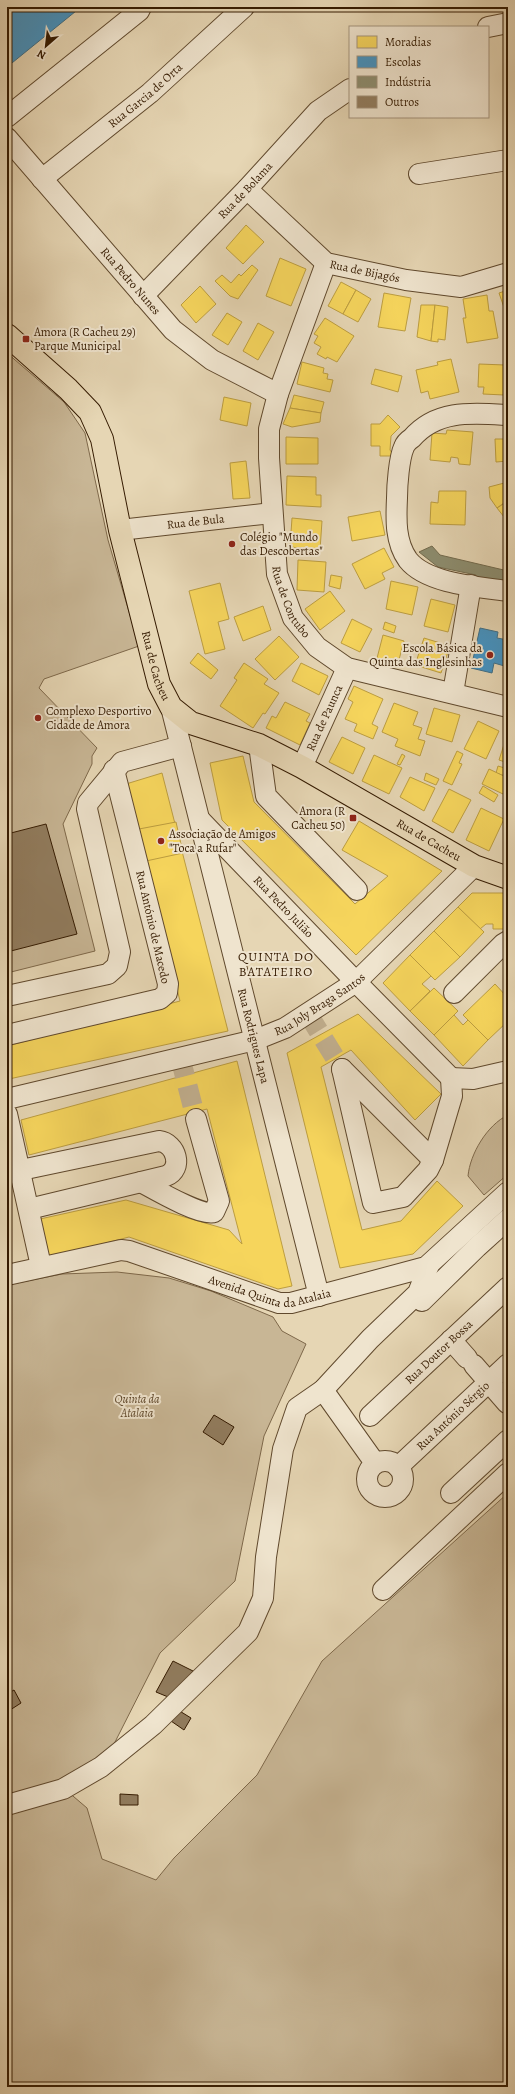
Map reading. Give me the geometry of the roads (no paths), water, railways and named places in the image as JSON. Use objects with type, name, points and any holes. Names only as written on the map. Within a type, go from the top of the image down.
[{"type":"main road","name":"Rua de Cacheu","points":[[7,335],[68,389],[90,412],[102,439],[120,530],[159,684],[171,706],[191,723],[259,745],[302,767],[474,866],[508,878]]},
{"type":"street","points":[[7,117],[139,11],[141,7]]},
{"type":"street","name":"Rua Garcia de Orta","points":[[42,179],[150,92],[244,7]]},
{"type":"street","points":[[489,27],[508,23]]},
{"type":"street","name":"Rua de Bolama","points":[[143,296],[247,189],[318,111],[349,90]]},
{"type":"street","name":"Rua Pedro Nunes","points":[[7,138],[173,330],[212,360],[278,394]]},
{"type":"street","points":[[420,174],[508,160]]},
{"type":"street","name":"Rua de Bijagós","points":[[247,189],[326,263],[406,280],[461,287],[508,272]]},
{"type":"street","name":"Rua de Contubo","points":[[326,263],[278,394],[269,429],[272,513],[277,574],[293,618],[317,647],[347,668],[508,707]]},
{"type":"street","points":[[508,415],[476,413],[437,418],[419,429],[404,447],[397,482],[396,518],[398,539],[409,560],[426,573],[448,581],[508,591]]},
{"type":"street","name":"Rua de Bula","points":[[120,530],[272,513]]},
{"type":"street","points":[[453,693],[471,585]]},
{"type":"street","name":"Rua de Paunca","points":[[302,767],[347,668]]},
{"type":"street","name":"Rua Rodrigues Lapa","points":[[171,706],[319,1296]]},
{"type":"street","points":[[259,745],[266,796],[357,890]]},
{"type":"street","points":[[7,996],[108,974],[117,966],[120,952],[87,809],[89,800],[114,770],[126,759],[181,746]]},
{"type":"street","name":"Rua António de Macedo","points":[[7,1035],[160,999],[167,993],[168,984],[114,770]]},
{"type":"street","name":"Rua Pedro Julião","points":[[201,821],[451,1078]]},
{"type":"street","name":"Rua Joly Braga Santos","points":[[7,1099],[255,1040],[285,1028],[356,982],[474,866]]},
{"type":"street","points":[[454,992],[503,944],[508,941]]},
{"type":"street","points":[[433,1160],[342,1069],[373,1203],[399,1198],[408,1193],[428,1170],[433,1160],[452,1096],[451,1078],[473,1079],[508,1071]]},
{"type":"street","points":[[7,1114],[42,1266]]},
{"type":"street","points":[[140,1182],[186,1205],[207,1213],[214,1212],[219,1201],[196,1119]]},
{"type":"street","points":[[21,1170],[155,1141],[164,1141],[169,1144],[175,1152],[176,1159],[173,1171],[166,1176],[29,1210]]},
{"type":"street","name":"Avenida Quinta da Atalaia","points":[[7,1275],[42,1266],[121,1250],[129,1251],[279,1303],[291,1303],[423,1269],[508,1192]]},
{"type":"street","points":[[422,1301],[508,1219]]},
{"type":"street","points":[[7,1805],[63,1789],[101,1767],[153,1725],[248,1632],[263,1598],[266,1557],[284,1449],[297,1408],[323,1390],[370,1339],[418,1293],[429,1265]]},
{"type":"street","name":"Rua Doutor Bossa","points":[[370,1416],[508,1287]]},
{"type":"street","points":[[451,1340],[507,1403]]},
{"type":"street","name":"Rua António Sérgio","points":[[398,1467],[508,1364]]},
{"type":"street","points":[[323,1390],[375,1463]]},
{"type":"street","points":[[451,1493],[508,1440]]},
{"type":"street","points":[[385,1461],[398,1467],[403,1478],[399,1490],[388,1496],[382,1496],[371,1490],[367,1479],[371,1467],[375,1463],[385,1461]]},
{"type":"street","points":[[383,1590],[508,1473]]},
{"type":"tunnel","points":[[308,1014],[342,1069]]},
{"type":"tunnel","points":[[180,1057],[196,1119]]},
{"type":"place","name":"Amora (R Cacheu 29) Parque Municipal","points":[[26,339]]},
{"type":"place","name":"Colégio \"Mundo das Descobertas\"","points":[[232,544]]},
{"type":"place","name":"Escola Básica da Quinta das Inglesinhas","points":[[490,655]]},
{"type":"place","name":"Complexo Desportivo Cidade de Amora","points":[[38,718]]},
{"type":"place","name":"Amora (R Cacheu 50)","points":[[353,818]]},
{"type":"place","name":"Associação de Amigos \"Toca a Rufar\"","points":[[161,841]]},
{"type":"district","name":"QUINTA DO BATATEIRO","points":[[276,964]]},
{"type":"park label","name":"Quinta da Atalaia","points":[[137,1406]]}]
